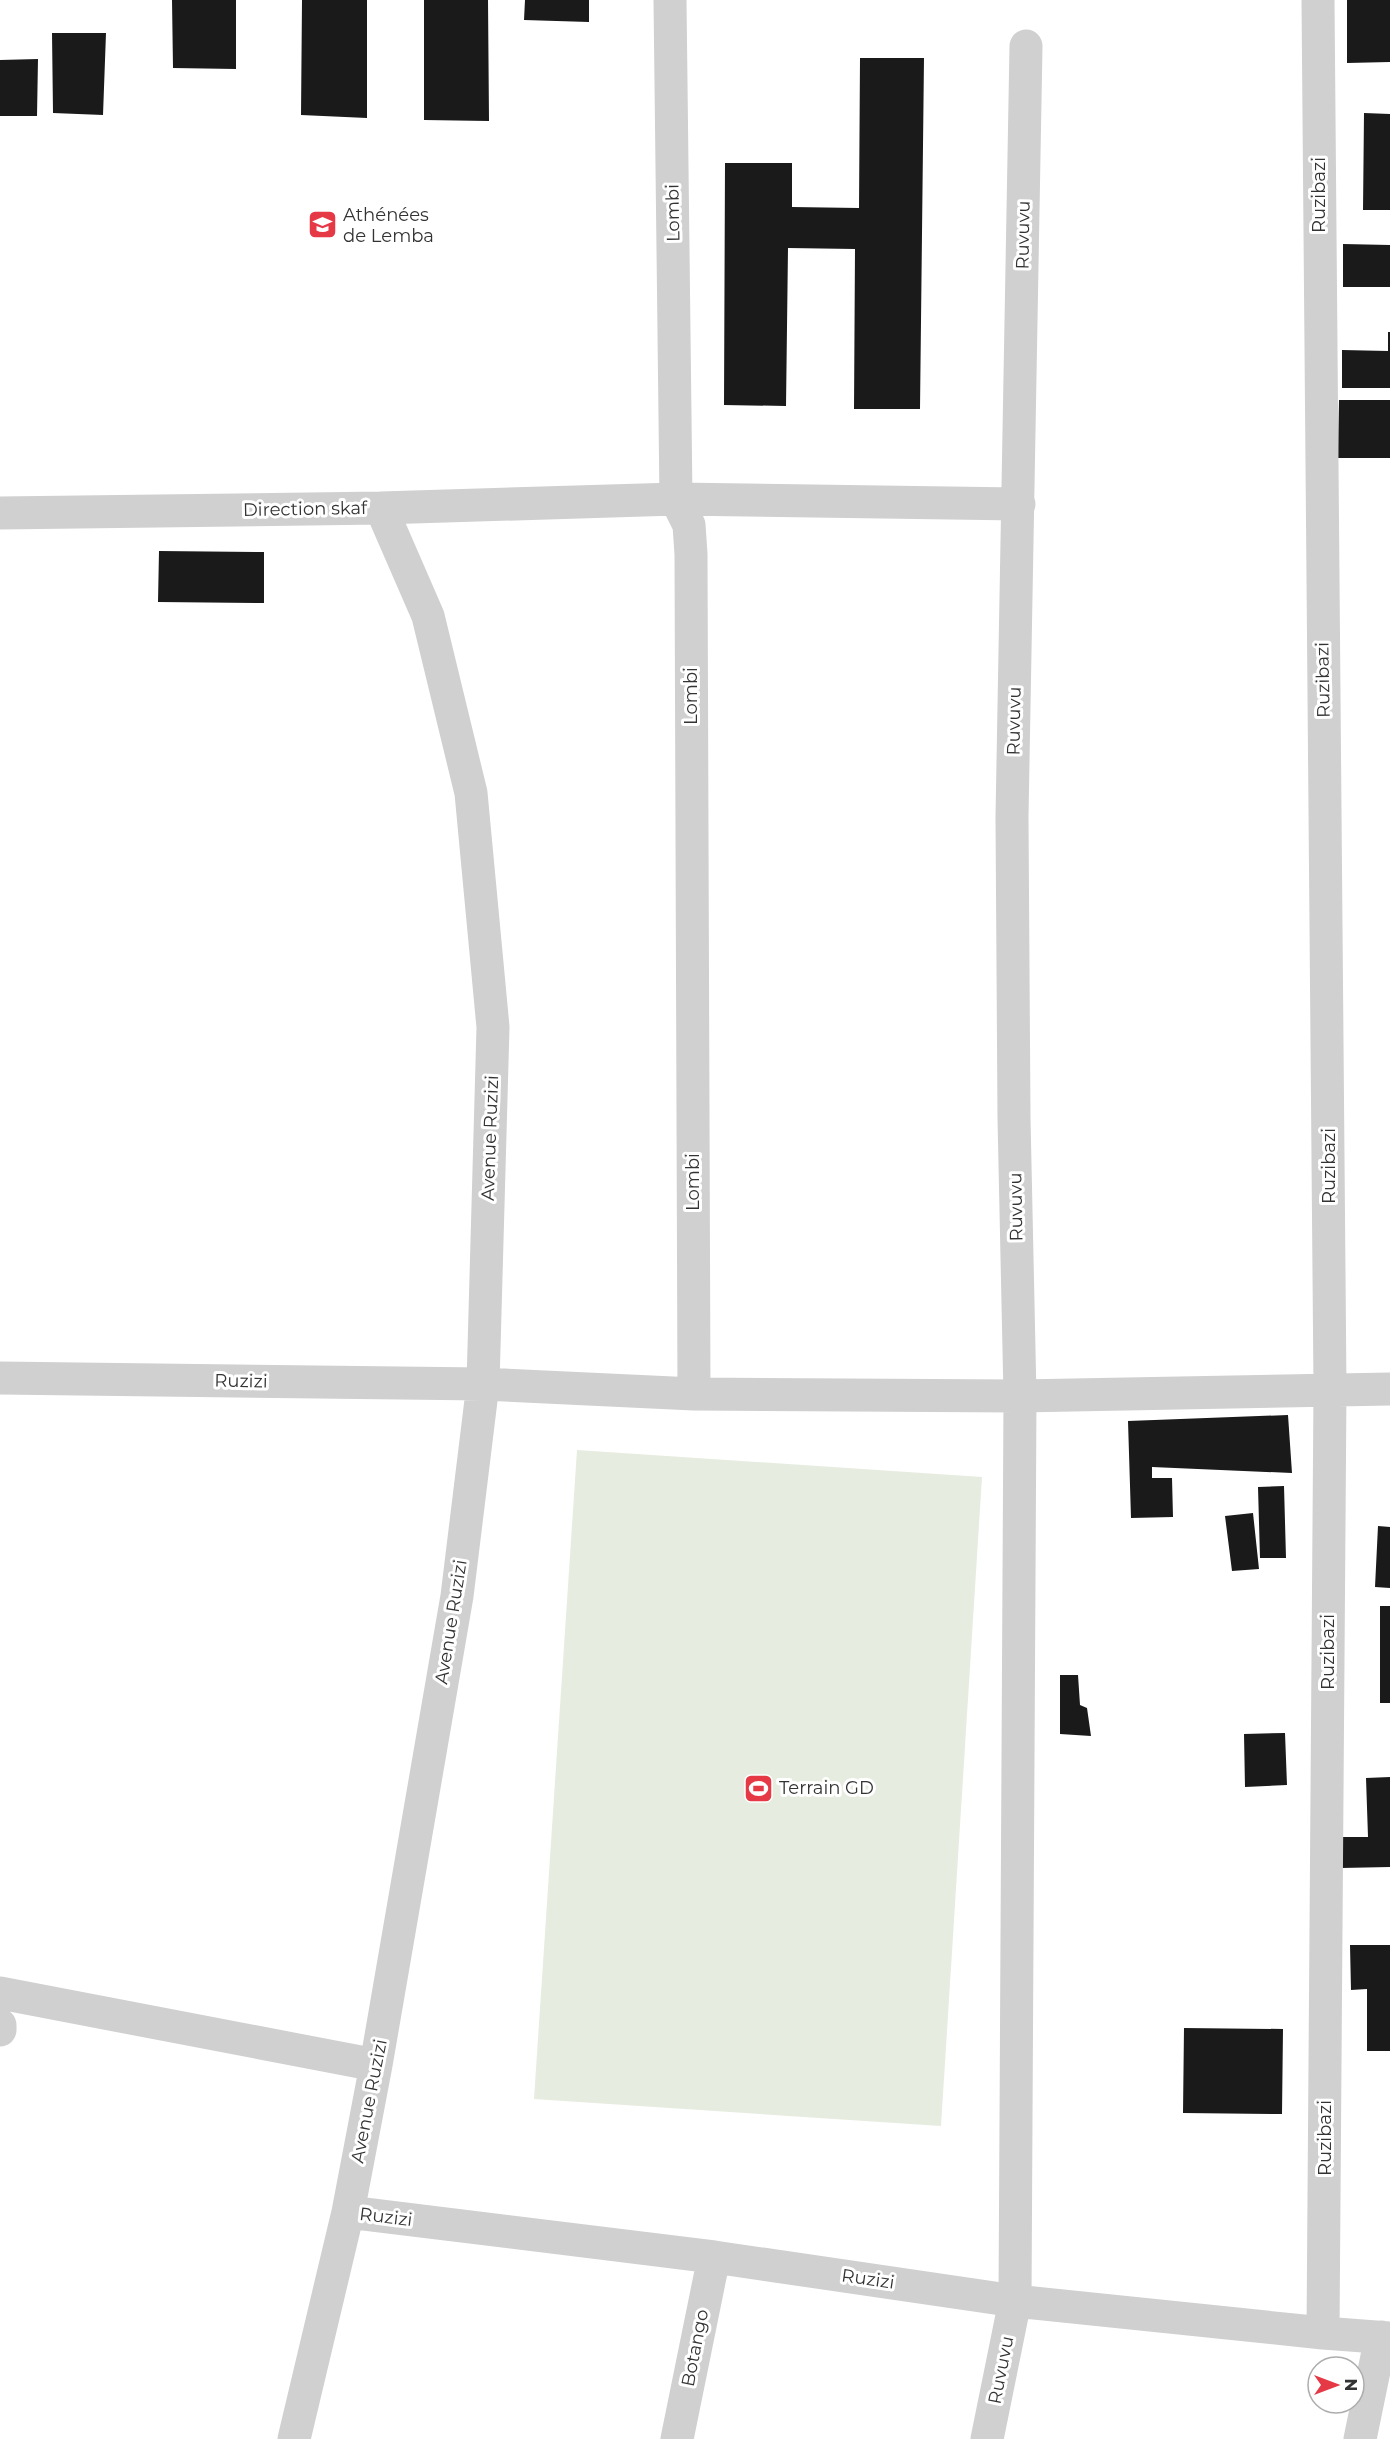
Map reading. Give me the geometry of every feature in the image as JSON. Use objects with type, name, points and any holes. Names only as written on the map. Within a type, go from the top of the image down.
[{"type":"street","name":"Lombi","points":[[670,0],[676,499],[688,525],[692,554],[694,1394]]},
{"type":"street","name":"Ruzibazi","points":[[1318,0],[1330,1389],[1323,2333]]},
{"type":"street","name":"Ruvuvu","points":[[987,2439],[1015,2301],[1020,1396],[1014,1118],[1012,840],[1026,46]]},
{"type":"street","points":[[381,508],[676,499],[1019,504]]},
{"type":"street","name":"Direction skaf","points":[[0,513],[381,508],[428,616],[471,793]]},
{"type":"street","name":"Avenue Ruzizi","points":[[294,2439],[348,2212],[376,2065],[457,1596],[483,1384],[493,1028],[471,793]]},
{"type":"street","name":"Ruzizi","points":[[0,1378],[483,1384],[694,1394],[1020,1396],[1390,1389]]},
{"type":"street","points":[[0,1993],[376,2065]]},
{"type":"street","points":[[0,2025],[0,2030]]},
{"type":"street","name":"Ruzizi","points":[[348,2212],[714,2257],[1015,2301],[1386,2338]]},
{"type":"street","name":"Botango","points":[[677,2439],[714,2257]]},
{"type":"street","points":[[1360,2439],[1386,2338]]},
{"type":"shaded area","name":"Terrain GD","points":[[577,1450],[982,1477],[941,2126],[534,2099]]},
{"type":"building","points":[[172,0],[236,0],[236,69],[173,68]]},
{"type":"building","points":[[302,0],[367,0],[367,118],[301,115]]},
{"type":"building","points":[[424,0],[488,0],[489,121],[424,120]]},
{"type":"building","points":[[525,0],[589,0],[589,22],[524,20]]},
{"type":"building","points":[[1347,0],[1390,0],[1390,62],[1347,63]]},
{"type":"building","points":[[52,33],[106,33],[103,115],[53,113]]},
{"type":"building","points":[[860,58],[924,58],[920,409],[854,409],[855,249],[788,248],[786,406],[724,405],[725,163],[792,163],[792,207],[859,208]]},
{"type":"building","points":[[38,59],[37,116],[0,116],[0,60]]},
{"type":"building","points":[[1364,113],[1390,114],[1390,210],[1363,210]]},
{"type":"building","points":[[1343,244],[1390,245],[1390,287],[1343,287]]},
{"type":"building","points":[[1388,332],[1390,332],[1390,388],[1342,388],[1342,350],[1388,351]]},
{"type":"building","points":[[1339,400],[1390,400],[1390,458],[1338,458]]},
{"type":"building","points":[[159,551],[264,552],[264,603],[158,602]]},
{"type":"building","points":[[1288,1415],[1292,1473],[1152,1467],[1152,1478],[1172,1478],[1173,1517],[1131,1518],[1128,1421]]},
{"type":"building","points":[[1284,1486],[1286,1558],[1260,1558],[1258,1487]]},
{"type":"building","points":[[1253,1513],[1259,1569],[1232,1571],[1225,1516]]},
{"type":"building","points":[[1378,1526],[1390,1527],[1390,1588],[1375,1587]]},
{"type":"building","points":[[1380,1606],[1390,1606],[1390,1703],[1380,1703]]},
{"type":"building","points":[[1060,1675],[1078,1675],[1080,1705],[1087,1708],[1091,1736],[1060,1734]]},
{"type":"building","points":[[1285,1733],[1287,1785],[1245,1787],[1244,1734]]},
{"type":"building","points":[[1390,1777],[1390,1867],[1341,1868],[1340,1837],[1368,1837],[1366,1778]]},
{"type":"building","points":[[1350,1945],[1390,1945],[1390,2051],[1367,2051],[1367,1989],[1351,1990]]},
{"type":"building","points":[[1184,2028],[1283,2029],[1282,2114],[1183,2113]]},
{"type":"place","name":"Athénées de Lemba","points":[[322,225]]},
{"type":"place","name":"Terrain GD","points":[[758,1788]]}]
